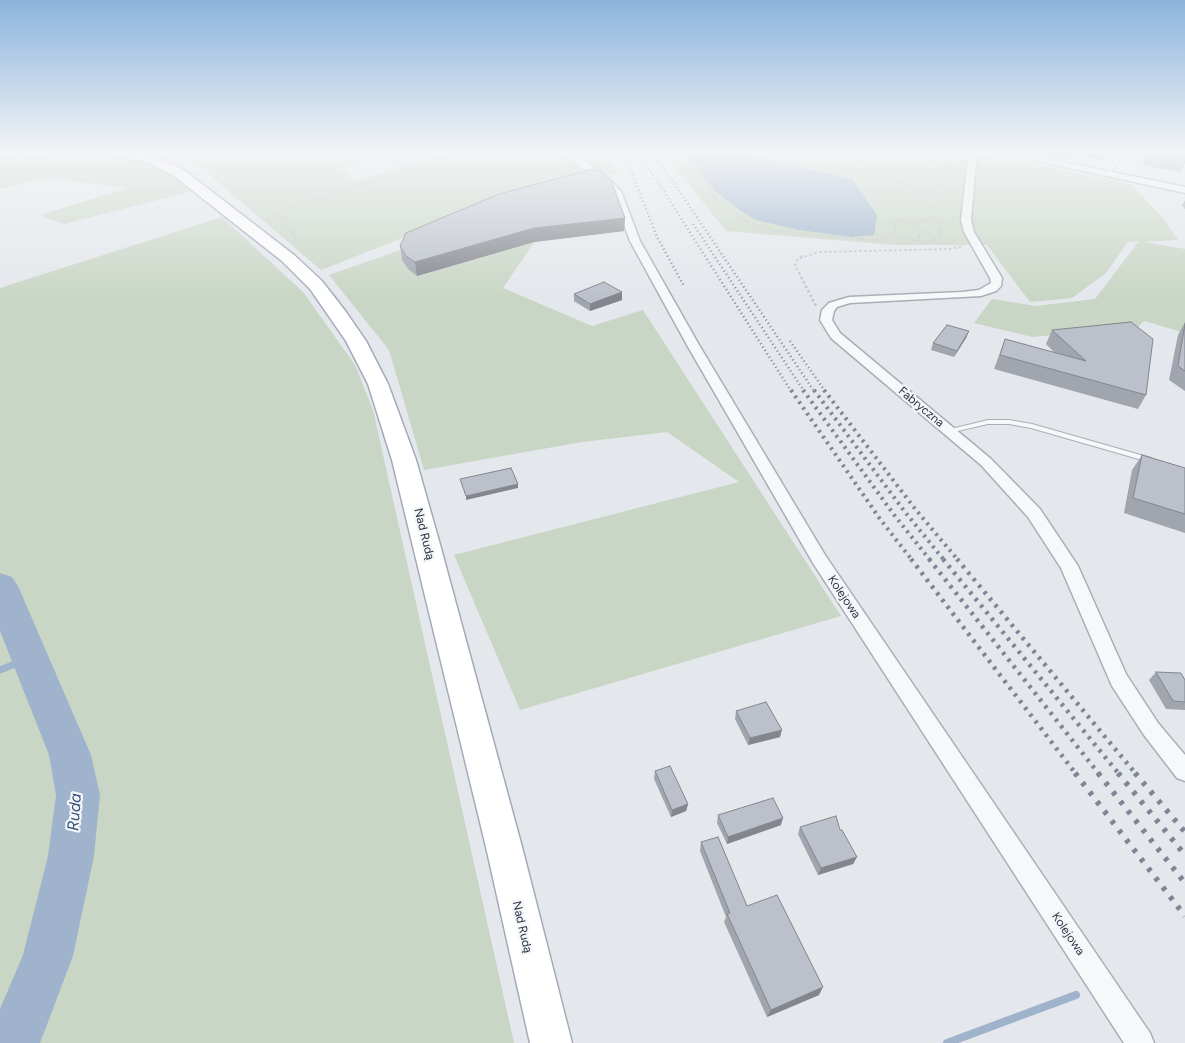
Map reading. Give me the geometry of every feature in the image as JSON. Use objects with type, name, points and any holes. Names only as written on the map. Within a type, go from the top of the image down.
[{"type":"main road","name":"Nad Rudą","points":[[215,200],[279,250],[316,285],[340,316],[356,341],[374,376],[396,435],[426,541],[504,847],[551,1043]]},
{"type":"street","name":"Kolejowa","points":[[619,200],[635,241],[698,354],[819,559],[1140,1043]]},
{"type":"street","name":"Fabryczna","points":[[968,200],[966,220],[969,232],[996,278],[997,284],[992,289],[962,296],[849,300],[833,305],[826,315],[829,328],[1011,486],[1034,512],[1054,541],[1076,579],[1119,680],[1151,729],[1185,771]]},
{"type":"lane","points":[[949,431],[988,422],[1009,422],[1032,426],[1156,463]]},
{"type":"path","points":[[296,238],[278,214],[285,209],[314,200]]},
{"type":"path","points":[[717,200],[745,222],[776,231],[877,240],[895,236],[917,242],[930,243],[939,236],[942,230],[925,200]]},
{"type":"path","points":[[895,236],[895,222],[899,220],[915,223],[935,217]]},
{"type":"path","points":[[915,223],[921,230],[917,242]]},
{"type":"green space","points":[[90,200],[160,200],[64,224],[40,215]]},
{"type":"green space","points":[[239,200],[508,200],[468,212],[321,270]]},
{"type":"green space","points":[[701,200],[1145,200],[1163,218],[1178,240],[1143,242],[1185,249],[1185,333],[1144,321],[1138,327],[1032,337],[974,323],[992,299],[1036,306],[1095,299],[1139,241],[1128,242],[1106,273],[1072,298],[1030,302],[987,245],[893,245],[726,231]]},
{"type":"green space","points":[[222,217],[303,292],[355,365],[373,410],[514,1043],[0,1043],[0,288]]},
{"type":"green space","points":[[535,241],[503,288],[592,326],[643,310],[841,616],[520,710],[454,555],[739,482],[667,432],[582,442],[424,470],[389,350],[329,275],[409,247],[409,270],[418,276]]},
{"type":"water","points":[[726,200],[866,200],[877,215],[874,235],[851,237],[799,230],[756,220]]},
{"type":"building","points":[[485,200],[618,200],[625,218],[534,228],[415,262],[406,256],[400,246],[406,233]]},
{"type":"building","points":[[604,282],[622,292],[590,304],[574,294]]},
{"type":"building","points":[[1131,322],[1153,339],[1146,395],[1000,355],[1005,339],[1086,361],[1052,330]]},
{"type":"building","points":[[1185,324],[1185,371],[1178,366]]},
{"type":"building","points":[[947,325],[969,331],[957,351],[933,343]]},
{"type":"building","points":[[1142,455],[1185,468],[1185,514],[1133,498]]},
{"type":"building","points":[[511,468],[518,484],[466,496],[460,479]]},
{"type":"building","points":[[1156,672],[1181,673],[1185,680],[1185,702],[1173,701]]},
{"type":"building","points":[[766,702],[782,730],[750,738],[736,711]]},
{"type":"building","points":[[670,766],[688,804],[672,810],[655,771]]},
{"type":"building","points":[[773,798],[783,818],[728,837],[718,815]]},
{"type":"building","points":[[836,816],[840,830],[842,830],[857,857],[821,868],[800,827]]},
{"type":"building","points":[[718,837],[747,906],[777,895],[823,987],[771,1010],[727,914],[730,913],[701,842]]},
{"type":"waterway","name":"Ruda","points":[[0,586],[70,755],[78,795],[71,856],[48,956],[13,1043]]},
{"type":"waterway","points":[[0,670],[30,658]]},
{"type":"waterway","points":[[947,1043],[1076,995]]},
{"type":"railway","points":[[642,200],[657,237],[684,286]]},
{"type":"railway","points":[[669,200],[791,391]]},
{"type":"railway","points":[[685,200],[814,391]]},
{"type":"railway","points":[[693,224],[804,391]]},
{"type":"railway","points":[[790,341],[825,391]]},
{"type":"railway","points":[[791,390],[880,519],[912,560]]},
{"type":"railway","points":[[803,390],[895,516],[930,560]]},
{"type":"railway","points":[[814,390],[905,512],[944,560]]},
{"type":"railway","points":[[824,390],[916,510],[958,560]]},
{"type":"railway","points":[[911,559],[1076,774]]},
{"type":"railway","points":[[929,559],[1099,774]]},
{"type":"railway","points":[[943,559],[1119,774]]},
{"type":"railway","points":[[957,559],[1136,774]]},
{"type":"railway","points":[[1075,773],[1185,916]]},
{"type":"railway","points":[[1098,773],[1185,883]]},
{"type":"railway","points":[[1118,773],[1185,855]]},
{"type":"railway","points":[[1135,773],[1185,832]]}]
